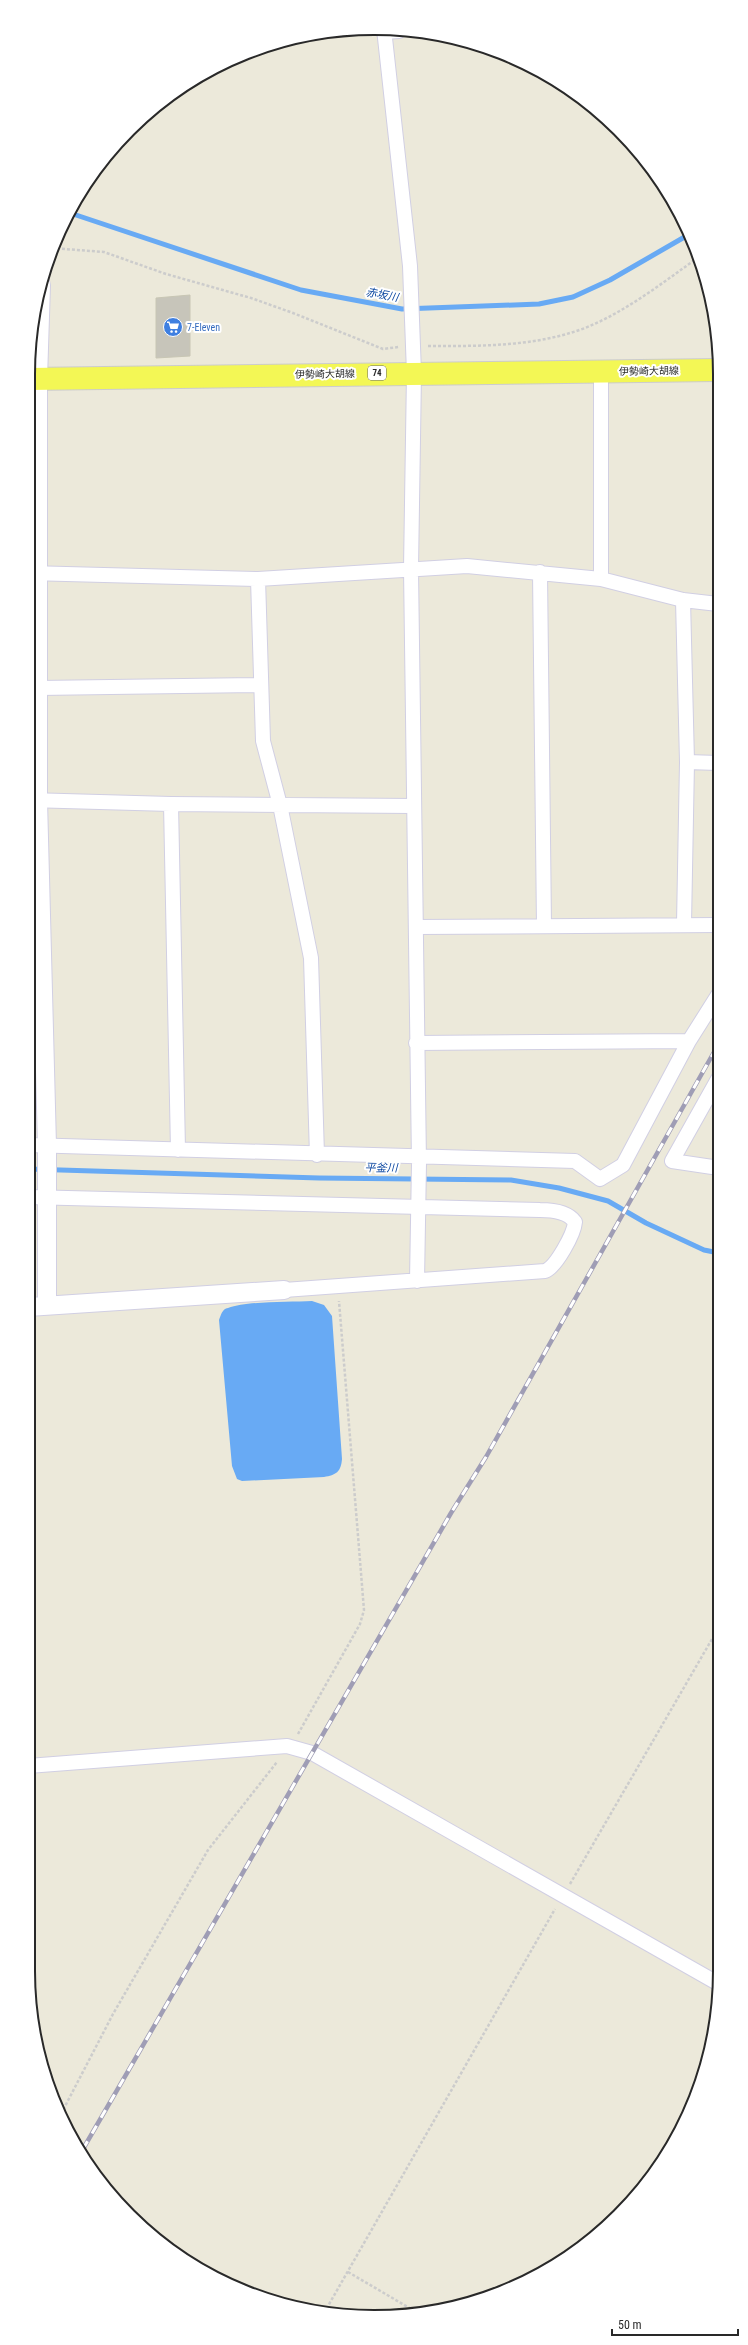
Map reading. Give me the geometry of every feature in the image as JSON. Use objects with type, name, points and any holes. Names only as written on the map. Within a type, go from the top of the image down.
[{"type":"main road","name":"伊勢崎大胡線","points":[[35,379],[713,370]]},
{"type":"street","points":[[385,35],[410,266],[414,373],[411,569],[413,806],[416,927],[416,1043],[419,1160],[417,1281]]},
{"type":"street","points":[[601,372],[601,579]]},
{"type":"street","points":[[35,573],[258,579],[467,566],[601,579],[683,600],[713,603]]},
{"type":"street","points":[[540,572],[544,926]]},
{"type":"street","points":[[258,579],[260,685],[263,741],[280,805],[312,958],[318,1155]]},
{"type":"street","points":[[683,600],[687,762],[684,924]]},
{"type":"street","points":[[35,619],[38,688],[35,755]]},
{"type":"street","points":[[38,688],[260,685]]},
{"type":"street","points":[[687,762],[713,763]]},
{"type":"street","points":[[35,800],[171,804],[413,806]]},
{"type":"street","points":[[171,804],[178,1150]]},
{"type":"street","points":[[35,850],[47,1151],[47,1305]]},
{"type":"street","points":[[416,927],[713,925]]},
{"type":"street","points":[[35,1147],[47,1151],[178,1150],[419,1160],[575,1161],[600,1179],[623,1165],[689,1041],[713,1003]]},
{"type":"street","points":[[416,1043],[689,1041]]},
{"type":"street","points":[[713,1088],[672,1161],[713,1167]]},
{"type":"street","points":[[35,1195],[46,1193],[550,1210],[572,1218],[575,1222],[573,1231],[555,1264],[545,1271],[337,1287],[35,1306]]},
{"type":"street","points":[[35,1765],[291,1746],[312,1753],[713,1980]]},
{"type":"path","points":[[59,249],[112,255],[166,274],[251,298],[383,348],[412,343],[497,346],[551,337],[585,328],[643,296],[693,261]]},
{"type":"path","points":[[64,2108],[113,2014],[208,1850],[291,1746],[360,1624],[364,1610],[337,1287]]},
{"type":"path","points":[[328,2307],[713,1636]]},
{"type":"path","points":[[348,2272],[409,2308]]},
{"type":"water","points":[[312,1301],[324,1305],[332,1316],[342,1459],[339,1470],[335,1474],[324,1477],[242,1481],[237,1479],[232,1466],[219,1320],[221,1314],[226,1309],[246,1304]]},
{"type":"building","name":"7-Eleven","points":[[190,295],[190,356],[156,358],[156,298]]},
{"type":"waterway","name":"赤坂川","points":[[75,215],[301,290],[402,309],[539,304],[573,297],[610,280],[684,237]]},
{"type":"waterway","name":"平釜川","points":[[35,1169],[319,1178],[511,1180],[559,1188],[608,1201],[646,1223],[704,1250],[713,1252]]},
{"type":"railway","points":[[84,2147],[451,1513],[486,1457],[713,1054]]},
{"type":"place","name":"7-Eleven","points":[[173,327]]}]
